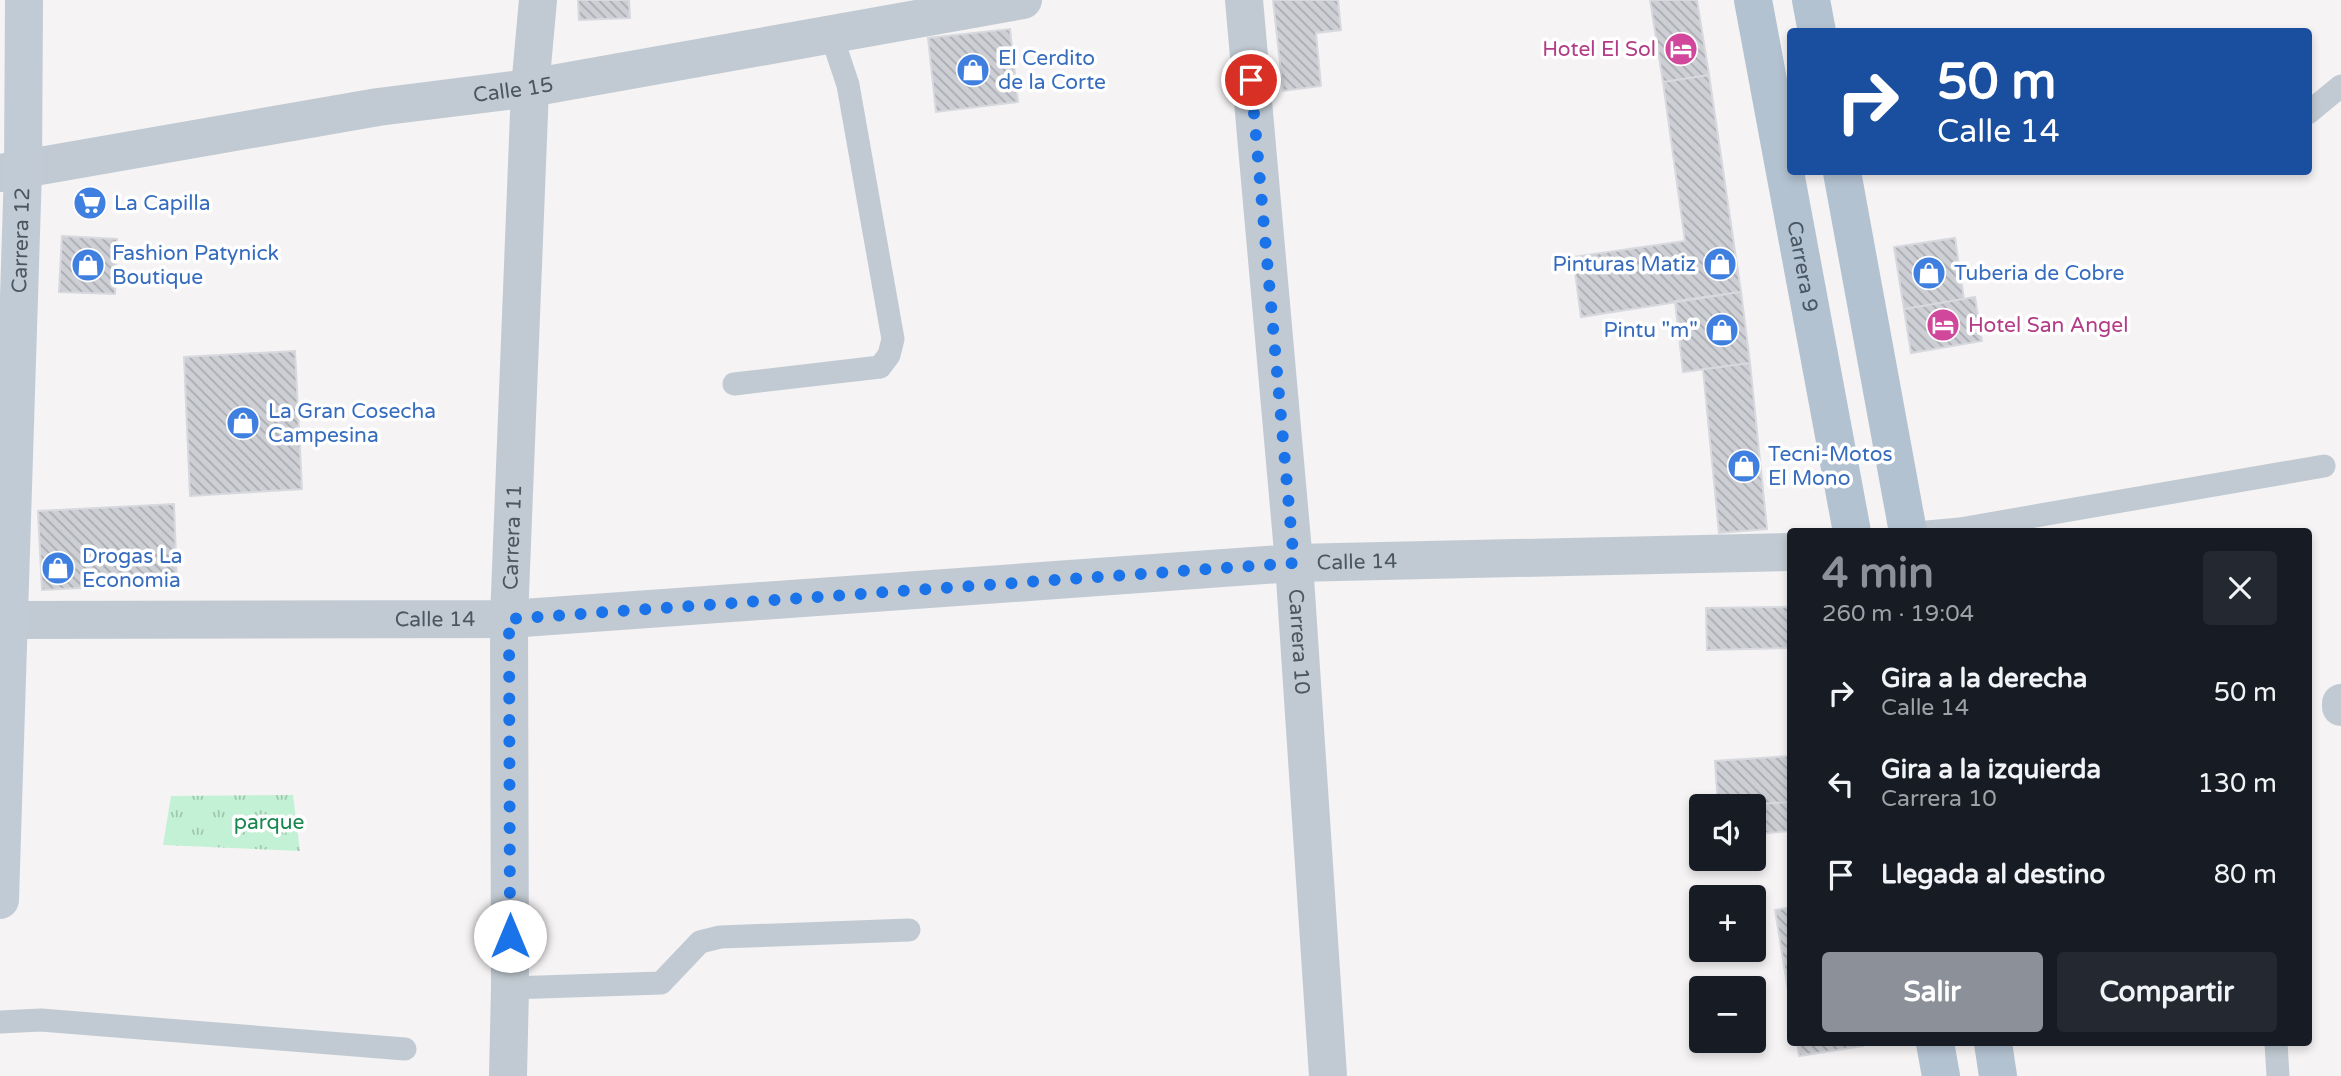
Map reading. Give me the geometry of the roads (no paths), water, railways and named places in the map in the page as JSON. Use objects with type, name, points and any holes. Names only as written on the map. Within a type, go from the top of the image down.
[{"type":"main road","name":"Carrera 12","points":[[0,900],[11,171],[24,0]]},
{"type":"main road","name":"Carrera 9","points":[[1753,0],[1851,528]]},
{"type":"main road","points":[[1811,0],[1816,28]]},
{"type":"main road","points":[[1843,175],[1907,528]]},
{"type":"main road","points":[[1936,1046],[1941,1076]]},
{"type":"main road","points":[[1993,1046],[1998,1076]]},
{"type":"street","name":"Carrera 11","points":[[508,1076],[509,619],[530,88],[538,0]]},
{"type":"street","name":"Calle 15","points":[[11,171],[378,107],[530,88],[831,34],[919,9],[1023,0]]},
{"type":"street","name":"Carrera 10","points":[[1244,0],[1294,563],[1328,1076]]},
{"type":"street","name":"Calle 14","points":[[4,620],[509,619],[1294,563],[1787,552]]},
{"type":"lane","points":[[734,384],[880,367],[889,355],[893,339],[848,85],[831,34]]},
{"type":"lane","points":[[2312,110],[2341,86]]},
{"type":"lane","points":[[1966,528],[2324,466]]},
{"type":"lane","points":[[510,988],[661,983],[700,942],[720,937],[909,930]]},
{"type":"lane","points":[[0,1022],[41,1020],[405,1049]]},
{"type":"lane","points":[[2276,1046],[2278,1076]]},
{"type":"place","name":"Hotel El Sol","points":[[1681,49]]},
{"type":"place","name":"El Cerdito de la Corte","points":[[973,70]]},
{"type":"place","name":"La Capilla","points":[[90,203]]},
{"type":"place","name":"Pinturas Matiz","points":[[1720,264]]},
{"type":"place","name":"Fashion Patynick Boutique","points":[[88,265]]},
{"type":"place","name":"Tuberia de Cobre","points":[[1929,273]]},
{"type":"place","name":"Hotel San Angel","points":[[1943,325]]},
{"type":"place","name":"Pintu \"m\"","points":[[1722,330]]},
{"type":"place","name":"La Gran Cosecha Campesina","points":[[243,423]]},
{"type":"place","name":"Tecni-Motos El Mono","points":[[1744,466]]},
{"type":"place","name":"Drogas La Economia","points":[[58,568]]},
{"type":"park label","name":"parque","points":[[269,822]]}]
